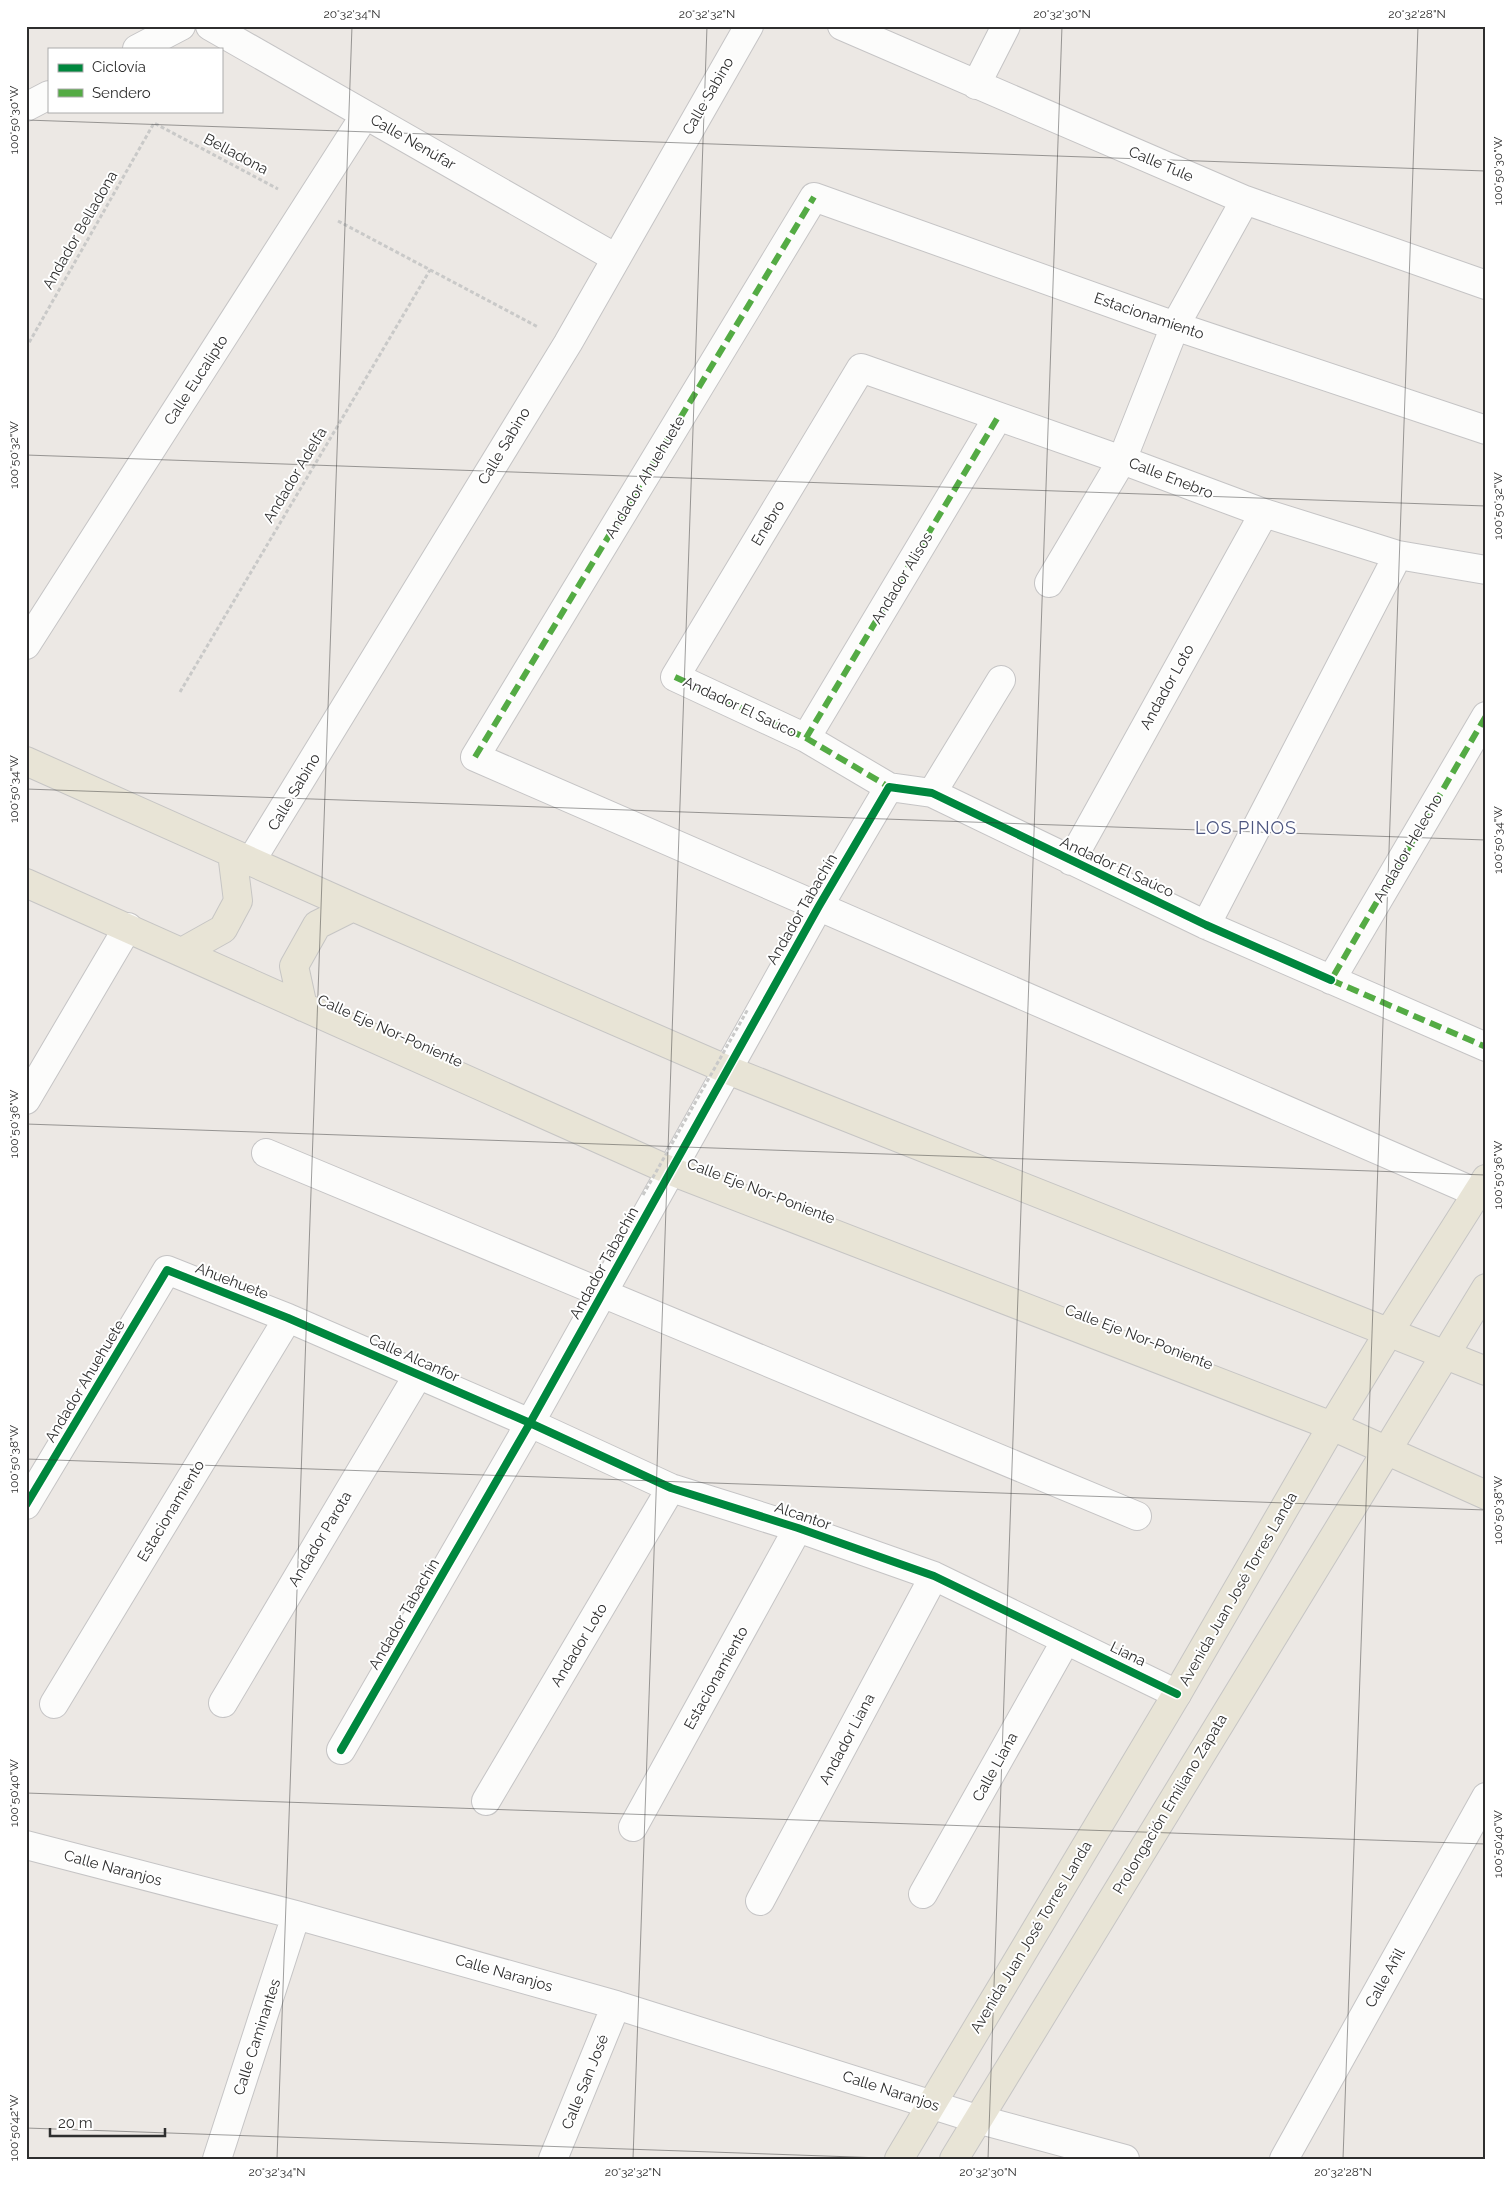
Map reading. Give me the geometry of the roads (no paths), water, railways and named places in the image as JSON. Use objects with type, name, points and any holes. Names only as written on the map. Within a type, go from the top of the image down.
[{"type":"main road","points":[[26,761],[728,1070],[1486,1371]]},
{"type":"main road","points":[[182,952],[223,929],[238,901],[242,857]]},
{"type":"main road","name":"Calle Eje Nor-Poniente","points":[[26,883],[671,1171],[1332,1426],[1486,1495]]},
{"type":"main road","points":[[303,1007],[294,966],[317,925],[354,907]]},
{"type":"main road","name":"Avenida Juan José Torres Landa","points":[[931,2103],[1177,1694],[1332,1426],[1481,1186]]},
{"type":"main road","points":[[1386,1449],[1486,1288]]},
{"type":"main road","name":"Prolongación Emiliano Zapata","points":[[954,2159],[1386,1449]]},
{"type":"main road","points":[[899,2159],[931,2103]]},
{"type":"street","points":[[139,48],[181,26]]},
{"type":"street","name":"Calle Nenúfar","points":[[210,26],[616,258]]},
{"type":"street","name":"Calle Sabino","points":[[242,857],[568,343],[748,26]]},
{"type":"street","name":"Calle Tule","points":[[842,26],[1245,200],[1486,285]]},
{"type":"street","points":[[976,85],[1006,26]]},
{"type":"street","points":[[26,106],[48,95]]},
{"type":"street","name":"Calle Eucalipto","points":[[26,645],[365,115]]},
{"type":"street","name":"Estacionamiento","points":[[814,197],[1175,326],[1486,430]]},
{"type":"street","name":"Andador Ahuehuete","points":[[814,197],[475,757],[819,906]]},
{"type":"street","points":[[1049,583],[1122,460],[1175,326],[1245,200]]},
{"type":"street","name":"Calle Enebro","points":[[862,368],[1122,460],[1264,513],[1398,556],[1486,570]]},
{"type":"street","name":"Enebro","points":[[675,677],[862,368]]},
{"type":"street","name":"Andador Alisos","points":[[806,738],[998,417]]},
{"type":"street","name":"Andador Loto","points":[[1071,862],[1264,513]]},
{"type":"street","points":[[1206,925],[1398,556]]},
{"type":"street","name":"Andador El Saúco","points":[[675,677],[806,738],[889,787],[932,793],[1071,862],[1206,925],[1486,1047]]},
{"type":"street","points":[[932,793],[1001,680]]},
{"type":"street","name":"Andador Helecho","points":[[1331,980],[1486,716]]},
{"type":"street","name":"Andador Tabachín","points":[[341,1750],[530,1423],[819,906],[889,787]]},
{"type":"street","points":[[819,906],[1481,1186]]},
{"type":"street","points":[[26,1100],[128,927]]},
{"type":"street","points":[[266,1153],[1137,1516]]},
{"type":"street","name":"Andador Ahuehuete","points":[[26,1505],[167,1270]]},
{"type":"street","name":"Ahuehuete","points":[[167,1270],[288,1318]]},
{"type":"street","name":"Estacionamiento","points":[[54,1704],[288,1318]]},
{"type":"street","name":"Calle Alcanfor","points":[[288,1318],[530,1423]]},
{"type":"street","name":"Andador Parota","points":[[223,1704],[418,1375]]},
{"type":"street","name":"Alcantor","points":[[530,1423],[672,1488],[798,1528],[934,1576],[1066,1640]]},
{"type":"street","name":"Andador Loto","points":[[486,1801],[672,1488]]},
{"type":"street","name":"Estacionamiento","points":[[633,1827],[798,1528]]},
{"type":"street","name":"Andador Liana","points":[[760,1901],[934,1576]]},
{"type":"street","name":"Liana","points":[[1066,1640],[1177,1694]]},
{"type":"street","name":"Calle Liana","points":[[923,1894],[1066,1640]]},
{"type":"street","name":"Calle Añil","points":[[1284,2159],[1486,1797]]},
{"type":"street","name":"Calle Naranjos","points":[[26,1845],[296,1915],[616,2004],[977,2119],[1125,2159]]},
{"type":"street","name":"Calle Caminantes","points":[[217,2159],[296,1915]]},
{"type":"street","name":"Calle San José","points":[[553,2159],[616,2004]]},
{"type":"district","name":"LOS PINOS","points":[[1246,827]]}]
